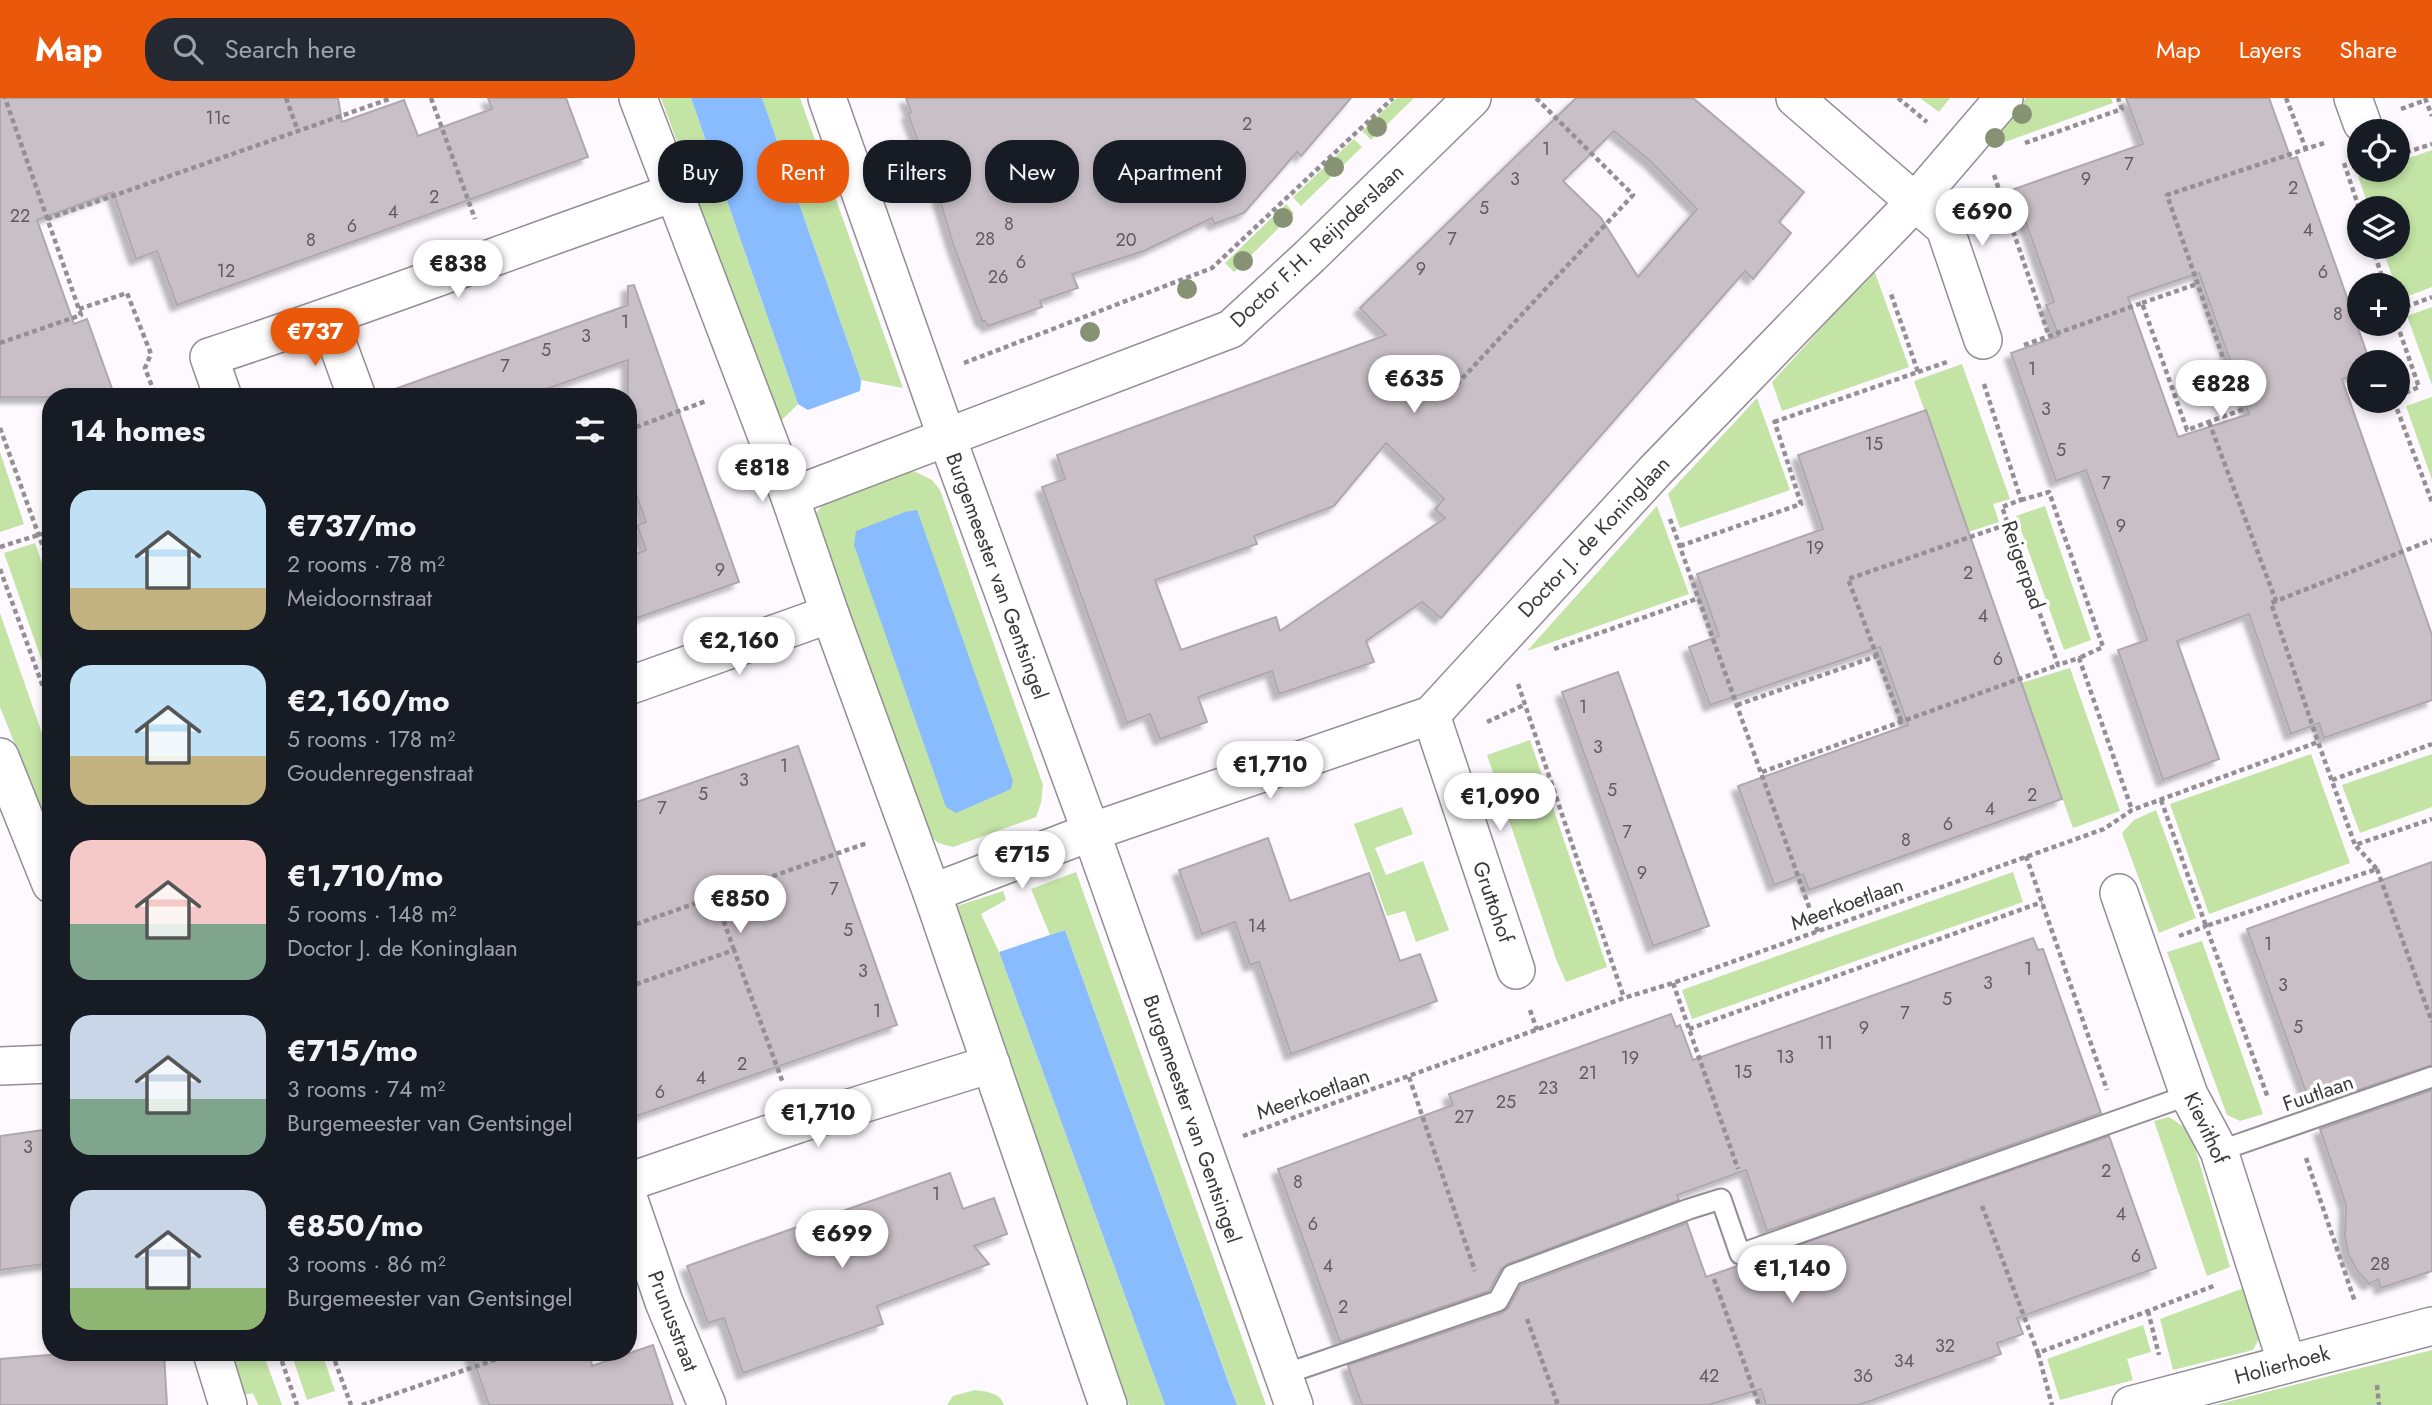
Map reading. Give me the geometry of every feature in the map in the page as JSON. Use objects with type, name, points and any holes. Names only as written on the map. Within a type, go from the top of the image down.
[{"type":"street","points":[[638,98],[658,152]]},
{"type":"street","name":"Burgemeester van Gentsingel","points":[[827,98],[1288,1390]]},
{"type":"street","name":"Doctor F.H. Reijnderslaan","points":[[947,438],[1231,329],[1472,98]]},
{"type":"street","points":[[1795,98],[1945,228],[1998,344]]},
{"type":"street","name":"Doctor J. de Koninglaan","points":[[1091,832],[1431,715],[1654,472],[1914,203],[2004,98]]},
{"type":"street","points":[[220,388],[209,357],[328,318],[658,198]]},
{"type":"street","points":[[677,203],[790,497],[932,893],[1108,1405]]},
{"type":"street","points":[[328,318],[354,388]]},
{"type":"street","name":"Burgemeester van Gentsingel","points":[[790,497],[947,438]]},
{"type":"street","points":[[637,683],[830,614]]},
{"type":"street","name":"Gruttohof","points":[[1431,715],[1516,970]]},
{"type":"street","points":[[0,757],[42,862]]},
{"type":"street","points":[[932,893],[1091,832]]},
{"type":"street","name":"Kievithof","points":[[2119,893],[2189,1095],[2219,1151],[2287,1364]]},
{"type":"street","points":[[637,1179],[991,1063]]},
{"type":"street","points":[[0,1066],[42,1065]]},
{"type":"street","name":"Prunusstraat","points":[[637,1223],[664,1302],[707,1405]]},
{"type":"street","name":"Holierhoek","points":[[2131,1405],[2432,1326]]},
{"type":"street","points":[[214,1361],[228,1405]]},
{"type":"lane","name":"Fuutlaan","points":[[2219,1151],[2432,1077]]},
{"type":"lane","points":[[1288,1390],[1498,1301],[1512,1275],[1689,1209],[1721,1199],[1740,1254],[2189,1095]]},
{"type":"path","points":[[0,343],[81,315],[5,98]]},
{"type":"path","points":[[286,98],[298,131]]},
{"type":"path","points":[[47,219],[392,98]]},
{"type":"path","points":[[431,98],[490,257]]},
{"type":"path","points":[[926,378],[1212,268],[1393,98]]},
{"type":"path","points":[[1445,397],[1633,195],[1536,98]]},
{"type":"path","points":[[2024,143],[2122,109],[2118,98]]},
{"type":"path","points":[[2286,98],[2306,149]]},
{"type":"path","points":[[2425,98],[2432,117]]},
{"type":"path","points":[[1978,129],[2049,336]]},
{"type":"path","points":[[2142,303],[2187,430],[2241,411],[2167,195],[2326,142]]},
{"type":"path","points":[[2410,151],[2432,144]]},
{"type":"path","points":[[2344,161],[2347,172]]},
{"type":"path","points":[[1774,422],[1918,372],[1875,244]]},
{"type":"path","points":[[1998,344],[2049,336],[2197,284]]},
{"type":"path","points":[[79,309],[127,293],[151,354],[145,368],[153,388]]},
{"type":"path","points":[[2410,306],[2432,298]]},
{"type":"path","name":"Reigerpad","points":[[1998,344],[1972,344],[2021,499],[2002,507],[2058,665]]},
{"type":"path","points":[[2410,363],[2418,387],[2410,391]]},
{"type":"path","points":[[1680,546],[1801,503],[1756,367]]},
{"type":"path","points":[[637,427],[747,386]]},
{"type":"path","points":[[2399,413],[2432,502]]},
{"type":"path","points":[[2209,422],[2276,601]]},
{"type":"path","points":[[0,428],[42,544]]},
{"type":"path","points":[[1654,472],[1818,932]]},
{"type":"path","points":[[1762,772],[2104,647],[2049,492],[2021,499]]},
{"type":"path","points":[[1901,721],[1848,579],[2008,524]]},
{"type":"path","points":[[0,547],[42,534]]},
{"type":"path","points":[[2432,540],[2271,603],[2355,845],[2377,869],[2432,1022]]},
{"type":"path","points":[[0,569],[42,684]]},
{"type":"path","points":[[1550,650],[1699,598]]},
{"type":"path","points":[[1737,705],[1877,656]]},
{"type":"path","points":[[2079,658],[2132,810]]},
{"type":"path","points":[[1516,674],[1524,705],[1624,998]]},
{"type":"path","name":"Meerkoetlaan","points":[[1202,1150],[2104,829],[2132,810],[2319,742]]},
{"type":"path","points":[[2332,779],[2432,744]]},
{"type":"path","points":[[2161,800],[2206,926],[2369,1341],[2377,1378],[2379,1405]]},
{"type":"path","points":[[2355,845],[2432,819]]},
{"type":"path","points":[[637,924],[907,829]]},
{"type":"path","points":[[2026,856],[2118,1120]]},
{"type":"path","points":[[2139,952],[2206,926],[2377,869]]},
{"type":"path","points":[[715,897],[798,1125]]},
{"type":"path","points":[[1689,1029],[2042,902]]},
{"type":"path","points":[[637,983],[734,950]]},
{"type":"path","points":[[1673,983],[1742,1182]]},
{"type":"path","points":[[1409,1077],[1487,1305]]},
{"type":"path","points":[[1970,1173],[2038,1353],[2052,1405]]},
{"type":"path","points":[[2038,1353],[2257,1269]]},
{"type":"path","points":[[1712,1274],[1759,1405]]},
{"type":"path","points":[[1512,1275],[1558,1405]]},
{"type":"path","points":[[282,1361],[297,1405]]},
{"type":"path","points":[[335,1361],[351,1405]]},
{"type":"path","points":[[362,1405],[483,1361]]},
{"type":"green space","points":[[661,98],[691,98],[706,140],[676,140]]},
{"type":"green space","points":[[762,98],[800,98],[815,140],[777,140]]},
{"type":"green space","points":[[1397,98],[1414,98],[1371,140],[1362,131]]},
{"type":"green space","points":[[1920,98],[1950,98],[1939,112]]},
{"type":"green space","points":[[2026,98],[2111,98],[2113,103],[1991,147],[1989,141]]},
{"type":"green space","points":[[1354,139],[1362,147],[1301,206],[1293,197]]},
{"type":"green space","points":[[2432,150],[2432,287],[2410,295],[2410,273],[2391,273],[2386,259],[2410,259],[2410,196],[2365,196],[2360,182],[2410,182],[2410,158]]},
{"type":"green space","points":[[699,203],[728,203],[798,404],[779,423]]},
{"type":"green space","points":[[799,203],[837,203],[903,388],[861,380]]},
{"type":"green space","points":[[1286,204],[1294,213],[1234,272],[1225,263]]},
{"type":"green space","points":[[1874,270],[1909,367],[1782,411],[1772,382]]},
{"type":"green space","points":[[2432,307],[2432,385],[2410,324],[2410,315]]},
{"type":"green space","points":[[1962,364],[2010,499],[1993,504],[1999,522],[1968,532],[1914,381]]},
{"type":"green space","points":[[2432,397],[2432,480],[2408,413],[2410,405]]},
{"type":"green space","points":[[1757,398],[1790,490],[1680,528],[1668,494]]},
{"type":"green space","points":[[0,452],[24,524],[0,532]]},
{"type":"green space","points":[[914,471],[932,480],[940,490],[1043,785],[1036,817],[953,847],[938,843],[921,827],[814,526],[816,513],[826,501]]},
{"type":"green space","points":[[1657,506],[1689,594],[1527,651]]},
{"type":"green space","points":[[2045,506],[2091,640],[2064,650],[2016,516]]},
{"type":"green space","points":[[35,543],[42,563],[42,661],[4,553]]},
{"type":"green space","points":[[0,613],[42,733],[42,812],[0,707]]},
{"type":"green space","points":[[2070,668],[2120,811],[2073,828],[2021,683]]},
{"type":"green space","points":[[1530,740],[1607,967],[1566,982],[1487,755]]},
{"type":"green space","points":[[2311,754],[2350,863],[2209,914],[2170,804]]},
{"type":"green space","points":[[2432,754],[2432,807],[2360,833],[2342,785]]},
{"type":"green space","points":[[1402,807],[1413,834],[1375,848],[1386,875],[1423,861],[1449,930],[1416,942],[1405,911],[1387,916],[1354,824]]},
{"type":"green space","points":[[2156,810],[2196,918],[2159,933],[2122,833],[2134,820]]},
{"type":"green space","points":[[1076,872],[1266,1405],[1237,1405],[1065,930],[1050,935],[1031,889]]},
{"type":"green space","points":[[2013,872],[2023,902],[1692,1019],[1682,990]]},
{"type":"green space","points":[[1003,891],[1006,900],[981,914],[999,952],[1165,1405],[1129,1405],[957,906]]},
{"type":"green space","points":[[2202,941],[2263,1114],[2240,1121],[2227,1115],[2167,952]]},
{"type":"green space","points":[[2169,1117],[2190,1131],[2230,1267],[2207,1276],[2154,1121]]},
{"type":"green space","points":[[2244,1288],[2261,1335],[2253,1350],[2173,1370],[2160,1319]]},
{"type":"green space","points":[[2143,1325],[2151,1352],[2127,1359],[2133,1380],[2060,1400],[2047,1359]]},
{"type":"green space","points":[[2432,1350],[2432,1405],[2215,1405]]},
{"type":"green space","points":[[230,1361],[266,1361],[282,1405],[258,1405],[253,1393],[241,1396]]},
{"type":"green space","points":[[294,1361],[325,1361],[335,1391],[307,1400]]},
{"type":"green space","points":[[975,1390],[996,1395],[1004,1405],[947,1405],[953,1396]]},
{"type":"water","points":[[691,98],[762,98],[777,140],[757,140],[757,203],[799,203],[861,380],[860,391],[808,410],[798,404],[728,203],[743,203],[743,140],[706,140]]},
{"type":"water","points":[[917,510],[1013,781],[1011,789],[956,813],[946,807],[854,545],[856,531]]},
{"type":"water","points":[[1065,930],[1237,1405],[1165,1405],[999,952]]},
{"type":"building","points":[[0,98],[338,98],[342,122],[404,100],[418,136],[492,109],[488,98],[566,98],[588,157],[177,305],[157,251],[136,259],[113,192],[37,220],[74,324],[87,319],[112,388],[42,388],[42,397],[0,397]]},
{"type":"building","points":[[906,98],[1351,98],[1301,156],[1297,152],[1244,213],[1214,224],[1212,218],[1144,251],[1072,274],[1078,288],[1040,301],[1042,307],[988,326],[982,321],[941,203],[971,203],[971,140],[917,140],[908,114],[911,112]]},
{"type":"building","points":[[1576,98],[1693,98],[1804,192],[1779,222],[1791,233],[1753,279],[1745,271],[1441,618],[1422,602],[1366,641],[1374,662],[1279,694],[1272,671],[1198,697],[1207,722],[1160,739],[1150,714],[1127,723],[1042,487],[1065,479],[1057,455],[1386,335],[1360,308]],"holes":[[[1614,131],[1650,161],[1697,209],[1638,277],[1601,218],[1563,181]],[[1386,443],[1444,499],[1435,509],[1445,518],[1280,631],[1276,617],[1181,650],[1155,580],[1257,544],[1254,536],[1334,506]]]},
{"type":"building","points":[[2126,98],[2269,98],[2291,159],[2297,157],[2347,297],[2347,336],[2361,336],[2366,350],[2347,350],[2347,377],[2342,379],[2347,393],[2347,413],[2354,413],[2432,635],[2432,700],[2324,738],[2319,723],[2291,734],[2249,614],[2177,641],[2219,759],[2163,780],[2118,650],[2147,640],[2117,555],[2086,470],[2056,481],[2011,353],[2059,336],[2046,305],[2054,302],[2014,189],[2143,144]],"holes":[[[2199,273],[2249,414],[2178,437],[2128,297]]]},
{"type":"building","points":[[634,285],[739,582],[637,618],[637,554],[646,550],[637,525],[646,522],[637,497],[637,388],[628,388],[628,360],[549,388],[398,388],[628,305],[628,286]]},
{"type":"building","points":[[1926,410],[2062,799],[1809,890],[1803,874],[1774,885],[1738,786],[1908,725],[1880,647],[1710,705],[1689,647],[1719,636],[1697,574],[1823,529],[1798,455]]},
{"type":"building","points":[[1618,672],[1709,926],[1653,946],[1562,692]]},
{"type":"building","points":[[798,746],[897,1025],[637,1116],[637,802]]},
{"type":"building","points":[[1268,838],[1290,901],[1369,873],[1400,961],[1420,954],[1437,1001],[1291,1054],[1259,962],[1250,965],[1235,922],[1202,934],[1179,870]]},
{"type":"building","points":[[2432,862],[2432,1065],[2311,1106],[2247,929]]},
{"type":"building","points":[[2033,938],[2038,950],[2043,949],[2101,1113],[1767,1231],[1746,1170],[1677,1195],[1679,1200],[1508,1264],[1501,1269],[1489,1291],[1340,1342],[1278,1169],[1453,1105],[1449,1094],[1671,1014],[1676,1027],[1680,1025],[1693,1060]]},
{"type":"building","points":[[2432,1090],[2432,1271],[2381,1288],[2378,1279],[2369,1284],[2348,1254],[2345,1236],[2346,1205],[2320,1129]]},
{"type":"building","points":[[42,1130],[42,1264],[0,1270],[0,1136]]},
{"type":"building","points":[[2109,1136],[2156,1268],[2017,1318],[2023,1334],[1997,1343],[2001,1354],[1859,1405],[1766,1405],[1761,1389],[1708,1405],[1362,1405],[1350,1372],[1348,1365],[1502,1313],[1509,1307],[1521,1285],[1687,1223],[1706,1277]]},
{"type":"building","points":[[950,1173],[963,1209],[994,1198],[1007,1234],[974,1246],[989,1264],[877,1306],[883,1324],[743,1373],[724,1318],[708,1323],[687,1266]]},
{"type":"building","points":[[653,1345],[673,1405],[489,1405],[474,1361],[591,1361],[592,1366],[607,1361],[637,1361],[637,1351]]},
{"type":"building","points":[[42,1356],[42,1361],[164,1361],[167,1405],[0,1405],[0,1359]]}]
